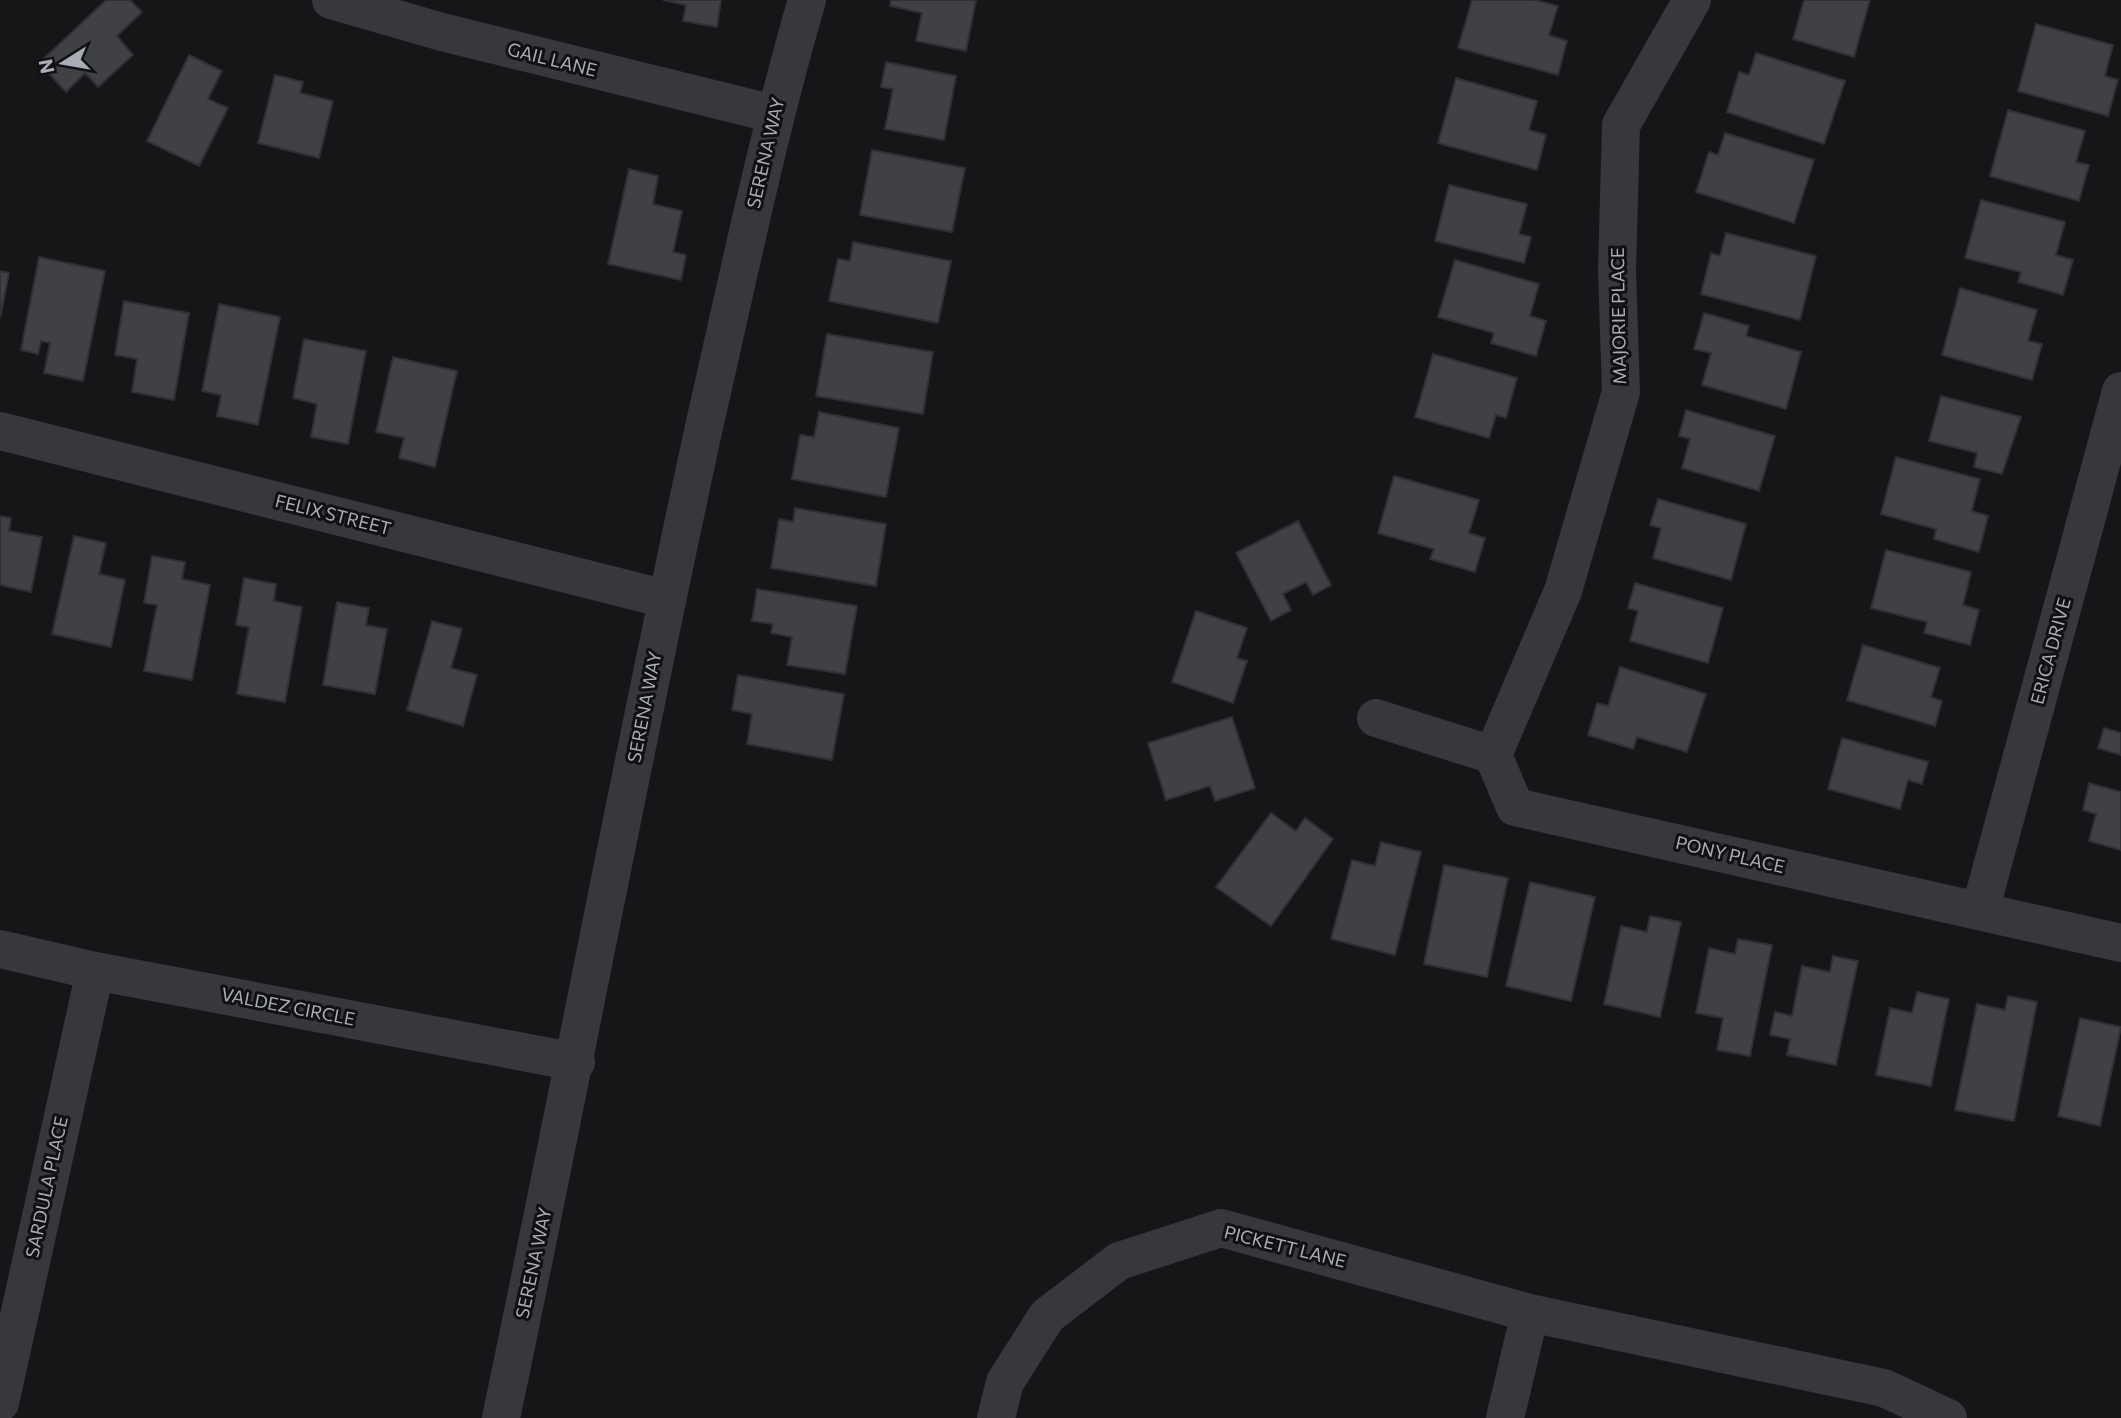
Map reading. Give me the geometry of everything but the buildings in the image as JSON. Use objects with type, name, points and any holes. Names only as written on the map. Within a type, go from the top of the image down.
[{"type":"street","name":"GAIL LANE","points":[[331,0],[442,32],[774,114]]},
{"type":"street","name":"SERENA WAY","points":[[502,1418],[576,1062],[666,600],[774,114],[807,0]]},
{"type":"street","name":"MAJORIE PLACE","points":[[1493,755],[1563,591],[1621,392],[1617,271],[1621,125],[1692,0]]},
{"type":"street","name":"ERICA DRIVE","points":[[1980,911],[2121,391]]},
{"type":"street","name":"FELIX STREET","points":[[0,431],[666,600]]},
{"type":"street","points":[[1376,718],[1493,755]]},
{"type":"street","name":"PONY PLACE","points":[[1493,755],[1515,807],[2121,943]]},
{"type":"street","name":"VALDEZ CIRCLE","points":[[0,949],[95,971],[576,1062]]},
{"type":"street","name":"SARDULA PLACE","points":[[0,1403],[95,971]]},
{"type":"street","name":"PICKETT LANE","points":[[996,1418],[1005,1382],[1047,1316],[1119,1261],[1222,1228],[1530,1313],[1884,1388],[1948,1418]]},
{"type":"street","points":[[1505,1418],[1530,1313]]}]
